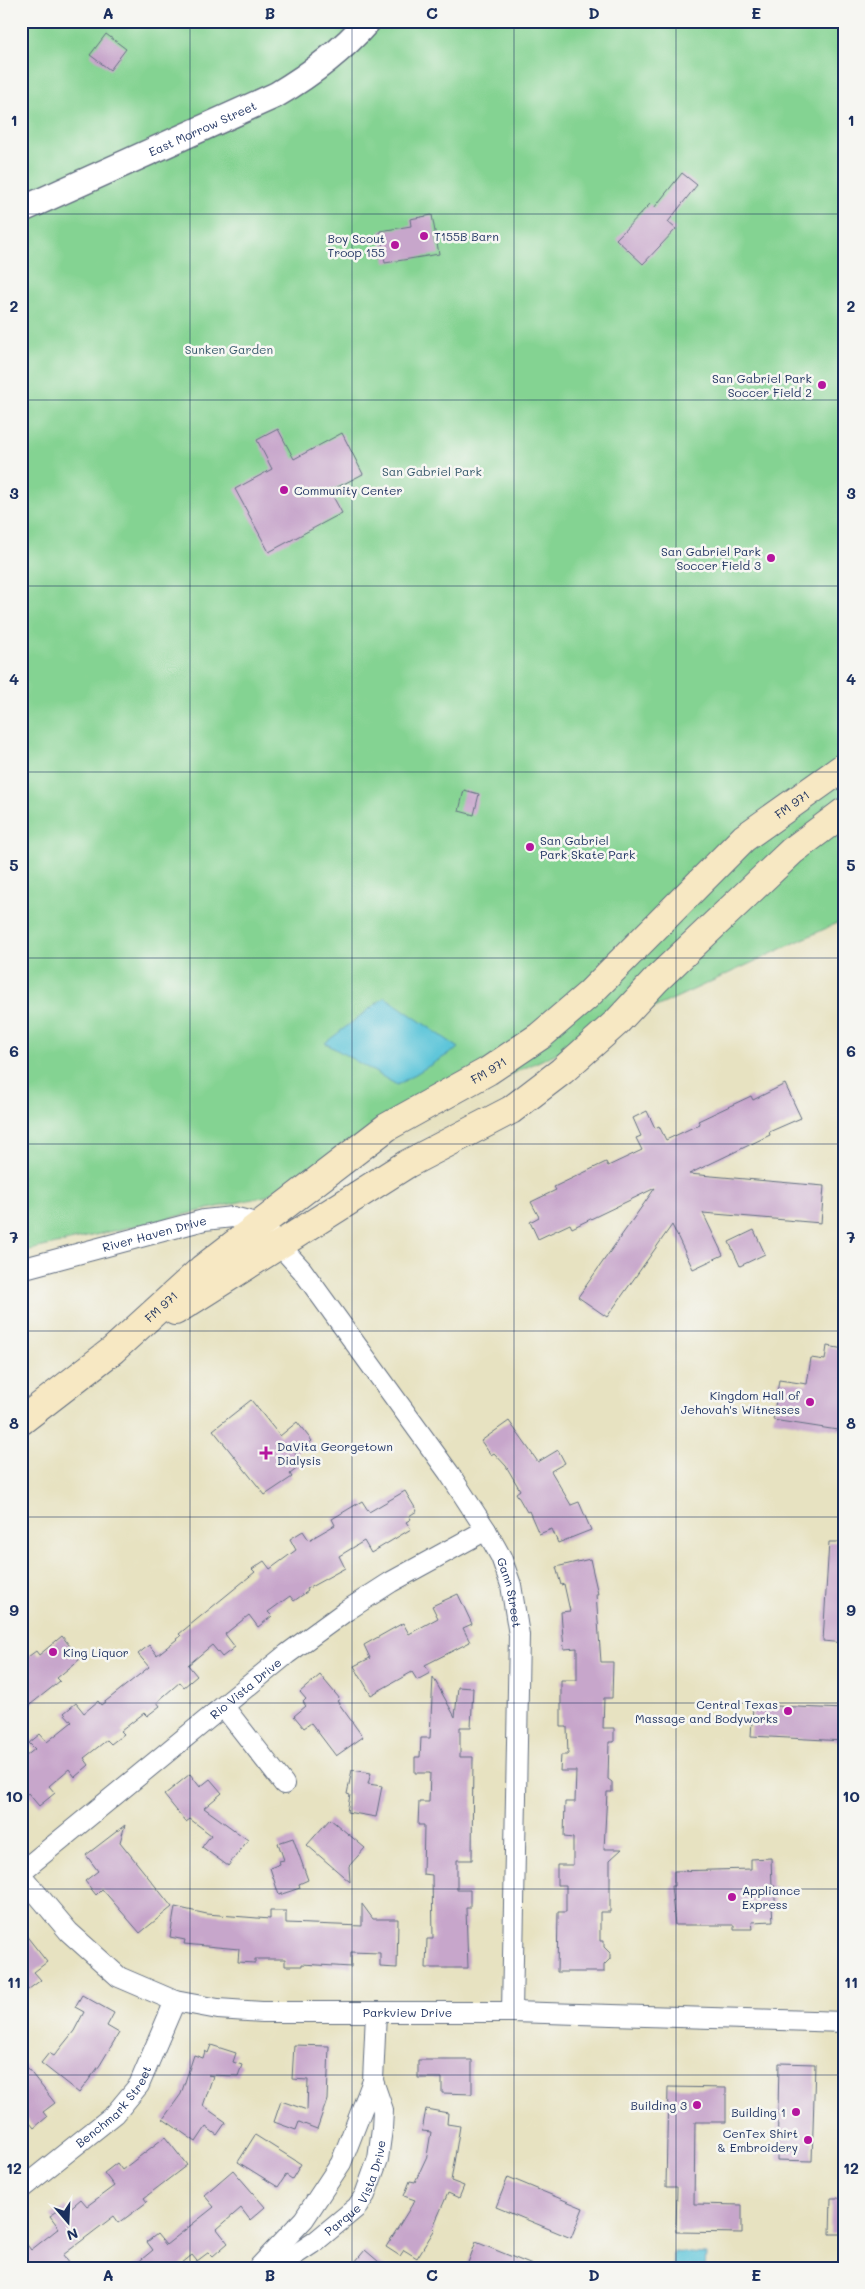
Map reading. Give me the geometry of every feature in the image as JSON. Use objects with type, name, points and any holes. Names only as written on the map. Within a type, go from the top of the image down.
[{"type":"main road","name":"FM 971","points":[[114,1350],[202,1269],[388,1127],[488,1071],[540,1036],[588,995],[744,838],[844,767]]},
{"type":"main road","name":"FM 971","points":[[21,1421],[114,1350],[280,1243],[407,1164],[511,1110],[562,1071],[617,1022],[657,979],[792,851],[844,812]]},
{"type":"main road","points":[[631,951],[657,979]]},
{"type":"street","name":"East Morrow Street","points":[[21,210],[276,96],[314,73],[354,37],[368,21]]},
{"type":"street","name":"River Haven Drive","points":[[21,1268],[204,1220],[233,1217],[260,1224],[280,1243]]},
{"type":"street","name":"Gann Street","points":[[280,1243],[302,1270],[449,1472],[502,1557],[512,1585],[519,1635],[512,2012]]},
{"type":"street","name":"Rio Vista Drive","points":[[21,1873],[287,1654],[346,1611],[391,1582],[486,1530]]},
{"type":"street","points":[[224,1707],[284,1784]]},
{"type":"street","name":"Parkview Drive","points":[[21,1873],[49,1911],[100,1962],[119,1978],[175,2001],[218,2009],[262,2012],[512,2012],[844,2022]]},
{"type":"street","name":"Benchmark Street","points":[[21,2190],[115,2114],[139,2085],[175,2001]]},
{"type":"street","name":"Parque Vista Drive","points":[[258,2268],[320,2198],[341,2163],[373,2081],[376,2013]]},
{"type":"street","name":"Parque Vista Drive","points":[[275,2268],[316,2241],[357,2207],[365,2195],[378,2159],[382,2129],[383,2110],[373,2081]]},
{"type":"green space","name":"San Gabriel Park","points":[[21,21],[844,21],[844,920],[313,1166],[266,1196],[21,1252]]},
{"type":"water","points":[[385,997],[459,1048],[397,1085],[325,1043]]},
{"type":"water","points":[[674,2252],[706,2254],[705,2268],[673,2268]]},
{"type":"building","points":[[106,34],[126,49],[110,70],[90,55]]},
{"type":"building","points":[[682,173],[697,185],[668,222],[676,229],[643,264],[616,239],[650,204],[654,208]]},
{"type":"building","points":[[432,215],[439,254],[385,263],[380,231],[411,226],[410,219]]},
{"type":"building","name":"Community Center","points":[[278,429],[294,459],[342,433],[363,474],[330,491],[342,513],[269,552],[235,489],[272,469],[257,440]]},
{"type":"building","points":[[464,790],[479,794],[474,815],[459,811]]},
{"type":"building","points":[[785,1084],[801,1118],[769,1132],[770,1135],[689,1174],[824,1186],[821,1223],[703,1213],[723,1255],[693,1269],[672,1225],[607,1317],[578,1297],[655,1188],[572,1228],[570,1224],[538,1239],[530,1222],[539,1217],[531,1202],[556,1190],[554,1187],[606,1162],[608,1166],[642,1150],[636,1138],[641,1136],[633,1118],[647,1111],[655,1128],[659,1126],[666,1140],[700,1124],[698,1121],[751,1096],[753,1100]]},
{"type":"building","points":[[754,1230],[765,1254],[740,1266],[729,1242]]},
{"type":"building","name":"Kingdom Hall of Jehovah's Witnesses","points":[[827,1346],[844,1349],[844,1431],[773,1420],[779,1380],[807,1384],[811,1358],[825,1360]]},
{"type":"building","points":[[251,1400],[280,1436],[297,1422],[312,1441],[295,1454],[303,1464],[290,1474],[292,1477],[265,1495],[213,1430]]},
{"type":"building","points":[[509,1421],[538,1462],[558,1450],[565,1463],[551,1471],[571,1505],[579,1502],[591,1530],[558,1543],[552,1529],[539,1534],[529,1511],[527,1512],[516,1493],[520,1490],[506,1466],[494,1453],[491,1455],[481,1441]]},
{"type":"building","points":[[405,1491],[417,1511],[409,1516],[411,1519],[406,1522],[411,1529],[371,1553],[364,1541],[339,1556],[345,1568],[307,1589],[308,1591],[294,1601],[290,1596],[268,1612],[272,1616],[258,1627],[249,1615],[225,1634],[235,1647],[222,1657],[212,1645],[188,1665],[197,1676],[184,1687],[180,1682],[157,1702],[160,1706],[147,1716],[144,1713],[121,1731],[124,1734],[111,1744],[107,1740],[84,1758],[89,1765],[75,1777],[69,1769],[49,1786],[55,1793],[39,1806],[28,1793],[21,1799],[21,1760],[35,1749],[29,1743],[40,1734],[47,1742],[72,1722],[64,1713],[76,1703],[84,1713],[98,1701],[101,1705],[149,1667],[138,1654],[149,1645],[157,1655],[181,1636],[179,1634],[255,1572],[252,1569],[264,1561],[270,1569],[296,1550],[290,1539],[303,1531],[309,1540],[335,1525],[332,1519],[362,1501],[369,1512]]},
{"type":"building","points":[[829,1542],[844,1542],[844,1643],[823,1641]]},
{"type":"building","points":[[590,1559],[598,1594],[596,1594],[601,1662],[613,1662],[612,1698],[604,1698],[603,1728],[614,1728],[614,1742],[609,1742],[608,1779],[612,1782],[612,1792],[607,1792],[604,1849],[622,1849],[610,1860],[610,1912],[600,1912],[600,1941],[604,1941],[604,1947],[610,1953],[610,1959],[604,1965],[604,1972],[557,1972],[558,1912],[566,1912],[566,1885],[557,1885],[557,1865],[573,1865],[573,1838],[564,1837],[565,1802],[575,1802],[576,1771],[560,1771],[561,1755],[568,1755],[567,1727],[561,1727],[561,1680],[577,1680],[577,1648],[564,1649],[561,1612],[570,1611],[564,1584],[561,1585],[556,1567]]},
{"type":"building","points":[[458,1594],[472,1624],[463,1628],[470,1642],[425,1665],[430,1673],[417,1680],[412,1672],[371,1695],[354,1666],[370,1658],[364,1645],[403,1623],[409,1634],[438,1618],[432,1606]]},
{"type":"building","points":[[62,1636],[80,1659],[57,1678],[60,1681],[21,1712],[21,1662],[36,1651],[39,1655]]},
{"type":"building","points":[[320,1675],[340,1699],[337,1701],[363,1737],[336,1756],[311,1723],[304,1728],[294,1716],[306,1706],[303,1702],[306,1699],[300,1692]]},
{"type":"building","points":[[433,1677],[455,1717],[458,1687],[473,1688],[471,1727],[460,1727],[460,1757],[473,1757],[472,1860],[457,1860],[457,1890],[470,1890],[470,1908],[466,1908],[468,1968],[426,1968],[427,1939],[433,1939],[432,1875],[423,1874],[424,1825],[418,1825],[419,1802],[429,1802],[430,1773],[415,1773],[415,1757],[420,1757],[421,1738],[430,1738]]},
{"type":"building","points":[[753,1705],[844,1709],[844,1741],[751,1736]]},
{"type":"building","points":[[352,1770],[371,1773],[368,1784],[382,1786],[376,1817],[347,1812],[350,1795],[347,1794]]},
{"type":"building","points":[[190,1774],[200,1787],[210,1779],[222,1793],[204,1808],[248,1840],[228,1866],[202,1847],[211,1835],[190,1819],[186,1822],[164,1795]]},
{"type":"building","points":[[330,1819],[365,1848],[349,1866],[350,1882],[307,1845]]},
{"type":"building","points":[[125,1825],[120,1842],[172,1907],[140,1933],[102,1889],[96,1895],[85,1881],[98,1871],[86,1855]]},
{"type":"building","points":[[293,1838],[308,1880],[299,1884],[300,1888],[279,1895],[270,1868],[280,1864],[279,1861],[284,1860],[278,1843]]},
{"type":"building","points":[[771,1858],[772,1886],[775,1886],[775,1905],[772,1906],[773,1921],[752,1922],[753,1929],[734,1929],[734,1925],[675,1925],[671,1886],[674,1886],[674,1871],[751,1869],[751,1859]]},
{"type":"building","points":[[362,1904],[373,1919],[398,1919],[397,1968],[380,1967],[380,1953],[351,1952],[351,1967],[302,1964],[302,1966],[285,1966],[285,1959],[255,1959],[255,1963],[238,1962],[239,1949],[184,1944],[185,1940],[170,1937],[175,1907],[207,1914],[270,1919],[270,1911],[286,1911],[286,1923],[362,1926]]},
{"type":"building","points":[[21,1929],[47,1962],[34,1972],[41,1980],[21,1995]]},
{"type":"building","points":[[82,1995],[114,2013],[107,2026],[119,2033],[100,2065],[79,2093],[41,2063],[49,2053],[54,2056],[74,2031],[84,2012],[75,2007]]},
{"type":"building","points":[[211,2045],[236,2053],[233,2062],[242,2065],[238,2076],[208,2075],[213,2076],[203,2106],[226,2122],[217,2135],[206,2127],[196,2142],[163,2119],[181,2094],[194,2055],[203,2058],[205,2051],[208,2053]]},
{"type":"building","points":[[294,2045],[329,2046],[327,2100],[317,2129],[299,2122],[296,2130],[274,2122],[281,2101],[307,2110],[308,2080],[292,2079]]},
{"type":"building","points":[[21,2060],[55,2103],[43,2112],[47,2117],[34,2128],[21,2112]]},
{"type":"building","points":[[418,2060],[472,2060],[472,2094],[442,2093],[442,2078],[418,2078]]},
{"type":"building","name":"Building 1","points":[[779,2063],[815,2064],[812,2161],[777,2160]]},
{"type":"building","points":[[668,2087],[726,2088],[726,2122],[695,2122],[694,2204],[742,2205],[742,2233],[676,2232],[677,2187],[666,2187]]},
{"type":"building","points":[[426,2109],[448,2113],[447,2124],[460,2126],[451,2181],[464,2186],[459,2198],[448,2193],[433,2227],[435,2229],[417,2258],[404,2250],[400,2256],[386,2247],[415,2200],[404,2196],[410,2181],[415,2182],[427,2156],[431,2132],[422,2131]]},
{"type":"building","points":[[255,2135],[301,2164],[292,2179],[286,2175],[278,2187],[238,2162]]},
{"type":"building","points":[[165,2137],[187,2165],[144,2198],[147,2202],[119,2223],[114,2216],[63,2255],[73,2268],[21,2268],[21,2237],[31,2250],[59,2228],[50,2216],[65,2206],[68,2210],[81,2199],[87,2206],[114,2186],[104,2173],[117,2163],[122,2170]]},
{"type":"building","points":[[233,2170],[265,2207],[250,2220],[241,2208],[217,2229],[228,2243],[213,2256],[209,2252],[197,2261],[192,2255],[176,2268],[131,2268],[153,2250],[147,2242],[157,2234],[166,2245],[214,2207],[204,2195]]},
{"type":"building","points":[[508,2177],[583,2208],[571,2238],[496,2207]]},
{"type":"building","points":[[831,2198],[844,2198],[844,2234],[830,2234]]},
{"type":"building","points":[[476,2242],[537,2267],[537,2268],[466,2268]]},
{"type":"building","points":[[365,2250],[386,2268],[350,2268]]},
{"type":"place","name":"T155B Barn","points":[[424,236]]},
{"type":"place","name":"Boy Scout Troop 155","points":[[395,245]]},
{"type":"place","name":"San Gabriel Park Soccer Field 2","points":[[822,385]]},
{"type":"place","name":"Community Center","points":[[284,490]]},
{"type":"place","name":"San Gabriel Park Soccer Field 3","points":[[771,558]]},
{"type":"place","name":"San Gabriel Park Skate Park","points":[[530,847]]},
{"type":"place","name":"Kingdom Hall of Jehovah's Witnesses","points":[[810,1402]]},
{"type":"place","name":"DaVita Georgetown Dialysis","points":[[266,1453]]},
{"type":"place","name":"King Liquor","points":[[53,1652]]},
{"type":"place","name":"Central Texas Massage and Bodyworks","points":[[788,1711]]},
{"type":"place","name":"Appliance Express","points":[[732,1897]]},
{"type":"place","name":"Building 3","points":[[697,2105]]},
{"type":"place","name":"Building 1","points":[[796,2112]]},
{"type":"place","name":"CenTex Shirt & Embroidery","points":[[808,2140]]},
{"type":"park label","name":"Sunken Garden","points":[[229,349]]}]
